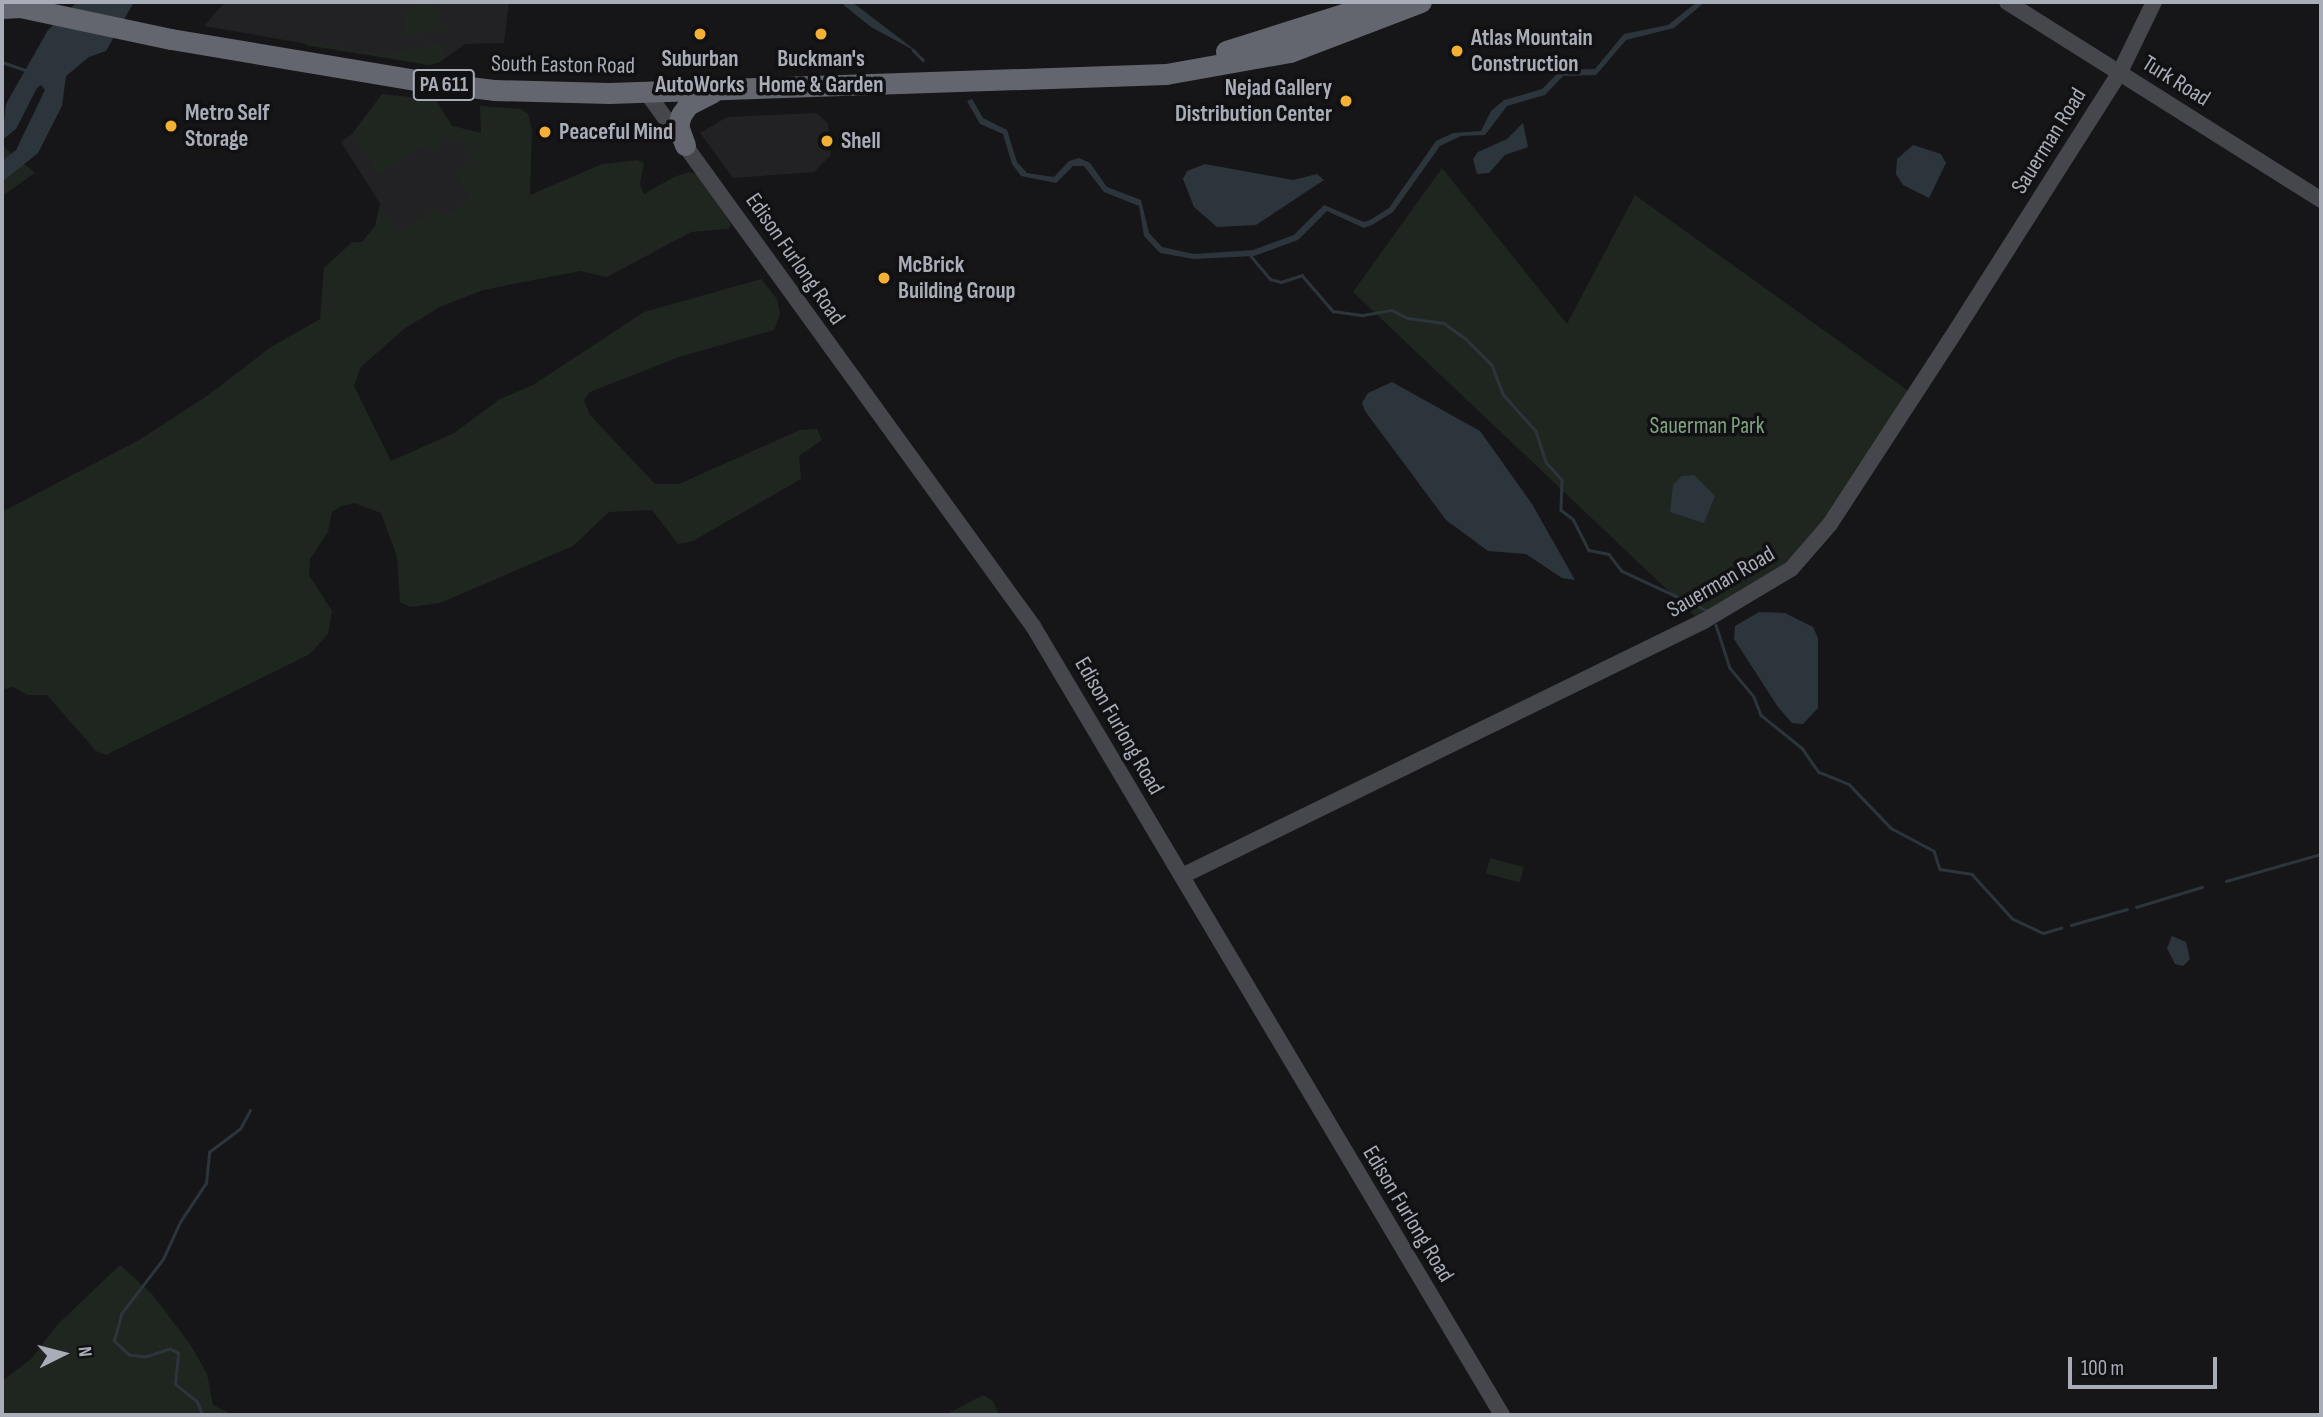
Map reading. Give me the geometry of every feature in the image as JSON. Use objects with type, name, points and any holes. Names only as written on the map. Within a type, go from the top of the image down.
[{"type":"highway","name":"South Easton Road","points":[[1069,77],[1254,45],[1381,2]]},
{"type":"highway","name":"South Easton Road","points":[[17,7],[170,39],[473,88],[647,93],[1216,69],[1319,43],[1418,4]]},
{"type":"highway","points":[[685,145],[678,126],[684,109],[721,90]]},
{"type":"main road","name":"Turk Road","points":[[2007,2],[2321,200]]},
{"type":"main road","name":"Sauerman Road","points":[[1182,876],[1691,627],[1791,569],[1821,536],[1880,449],[2120,72],[2154,2]]},
{"type":"main road","name":"Edison Furlong Road","points":[[647,93],[1033,626],[1502,1415]]},
{"type":"shaded area","points":[[77,2],[134,2],[106,51],[89,57],[66,76],[62,106],[38,153],[2,182],[2,161],[16,150],[45,90],[41,85],[37,88],[16,129],[2,140],[6,104],[48,30]]},
{"type":"shaded area","points":[[225,2],[509,2],[504,43],[465,44],[440,62],[429,65],[204,26]]},
{"type":"shaded area","points":[[840,2],[852,2],[919,53],[871,27]]},
{"type":"shaded area","points":[[1697,2],[1705,2],[1674,28],[1626,40],[1596,75],[1563,76],[1545,95],[1507,106],[1485,135],[1461,136],[1440,146],[1393,212],[1372,225],[1364,228],[1327,211],[1298,240],[1254,256],[1194,259],[1160,253],[1144,236],[1139,206],[1104,192],[1084,166],[1073,166],[1056,183],[1021,176],[1012,164],[1003,134],[980,124],[967,101],[972,99],[983,118],[1007,130],[1017,162],[1027,173],[1054,177],[1069,161],[1079,158],[1090,163],[1107,187],[1141,200],[1149,233],[1162,247],[1194,254],[1253,250],[1294,235],[1324,205],[1364,222],[1370,220],[1389,208],[1436,141],[1453,133],[1481,131],[1491,111],[1504,100],[1542,89],[1561,70],[1595,69],[1624,34],[1668,25]]},
{"type":"shaded area","points":[[382,94],[436,100],[452,126],[481,133],[490,195],[412,254],[341,142],[357,130]]},
{"type":"shaded area","points":[[816,113],[828,123],[831,155],[814,172],[733,178],[700,133],[727,117]]},
{"type":"shaded area","points":[[1523,123],[1528,147],[1505,155],[1489,173],[1477,174],[1473,159],[1478,152],[1507,139]]},
{"type":"shaded area","points":[[1913,145],[1941,154],[1946,163],[1929,198],[1903,185],[1896,174],[1897,159]]},
{"type":"shaded area","points":[[1205,164],[1293,180],[1317,174],[1324,180],[1256,225],[1217,227],[1194,207],[1183,179],[1187,171]]},
{"type":"shaded area","points":[[1392,382],[1480,431],[1532,504],[1575,580],[1562,578],[1526,554],[1488,551],[1446,520],[1365,411],[1362,403],[1368,393]]},
{"type":"shaded area","points":[[1694,475],[1715,496],[1704,523],[1670,512],[1673,485],[1682,476]]},
{"type":"shaded area","points":[[1759,612],[1785,613],[1813,627],[1818,638],[1818,708],[1803,724],[1792,723],[1778,707],[1734,639],[1735,626]]},
{"type":"shaded area","points":[[2172,936],[2186,942],[2190,959],[2183,966],[2175,964],[2167,948]]},
{"type":"green space","points":[[416,2],[434,2],[433,9],[440,10],[439,24],[449,25],[450,30],[403,35],[406,8],[416,9]]},
{"type":"green space","points":[[306,40],[386,55],[438,44],[447,54],[440,62],[429,65],[305,45]]},
{"type":"green space","points":[[382,94],[436,100],[452,126],[481,133],[480,106],[521,109],[528,114],[532,130],[530,195],[602,164],[637,160],[644,163],[640,184],[644,194],[674,177],[689,172],[700,175],[731,224],[728,229],[691,232],[607,277],[580,271],[483,290],[440,307],[405,328],[361,367],[354,386],[391,461],[454,433],[500,399],[533,385],[644,312],[761,279],[777,299],[780,314],[774,330],[679,357],[590,392],[584,400],[590,415],[655,484],[679,484],[800,430],[817,429],[822,440],[799,456],[801,479],[693,541],[678,544],[652,510],[609,512],[573,546],[440,603],[410,607],[400,602],[397,557],[381,513],[354,503],[342,506],[332,512],[328,532],[310,559],[309,575],[332,611],[328,634],[310,654],[106,755],[96,751],[47,695],[28,695],[13,687],[2,690],[2,512],[139,440],[207,396],[271,347],[320,319],[324,268],[352,242],[362,242],[375,226],[380,204],[399,232],[436,208],[444,216],[469,200],[454,170],[470,162],[469,154],[461,142],[452,144],[446,137],[433,153],[427,144],[378,174],[352,134]]},
{"type":"green space","points":[[2,145],[35,173],[2,196]]},
{"type":"green space","name":"Sauerman Park","points":[[1442,168],[1567,324],[1635,195],[1910,392],[1818,532],[1763,584],[1698,619],[1353,292]]},
{"type":"green space","points":[[1490,858],[1524,867],[1520,883],[1486,873]]},
{"type":"green space","points":[[120,1265],[152,1294],[190,1344],[207,1374],[213,1405],[233,1415],[2,1415],[2,1381],[31,1359],[58,1324]]},
{"type":"green space","points":[[983,1395],[993,1401],[999,1415],[945,1415]]},
{"type":"waterway","points":[[913,50],[923,60]]},
{"type":"waterway","points":[[2,62],[28,71]]},
{"type":"waterway","points":[[1251,256],[1270,279],[1281,282],[1302,275],[1333,311],[1363,315],[1392,310],[1408,318],[1444,323],[1465,338],[1492,365],[1503,394],[1536,431],[1546,462],[1562,480],[1561,510],[1573,519],[1589,550],[1609,554],[1622,571],[1706,610]]},
{"type":"waterway","points":[[1716,625],[1730,668],[1754,697],[1761,715],[1802,748],[1819,772],[1849,784],[1891,828],[1934,851],[1940,869],[1972,874],[2013,919],[2043,933],[2061,928]]},
{"type":"waterway","points":[[2226,881],[2321,854]]},
{"type":"waterway","points":[[2136,907],[2202,887]]},
{"type":"waterway","points":[[2071,925],[2127,909]]},
{"type":"waterway","points":[[202,1415],[197,1402],[175,1384],[178,1353],[170,1349],[145,1357],[129,1355],[114,1341],[121,1314],[163,1259],[180,1222],[206,1183],[209,1152],[240,1129],[250,1110]]},
{"type":"waterway","points":[[108,1415],[126,1415]]},
{"type":"place","name":"Suburban AutoWorks","points":[[700,34]]},
{"type":"place","name":"Buckman's Home & Garden","points":[[821,34]]},
{"type":"place","name":"Atlas Mountain Construction","points":[[1457,51]]},
{"type":"place","name":"Nejad Gallery Distribution Center","points":[[1346,101]]},
{"type":"place","name":"Metro Self Storage","points":[[171,126]]},
{"type":"place","name":"Peaceful Mind","points":[[545,132]]},
{"type":"place","name":"Shell","points":[[827,141]]},
{"type":"place","name":"McBrick Building Group","points":[[884,278]]}]
